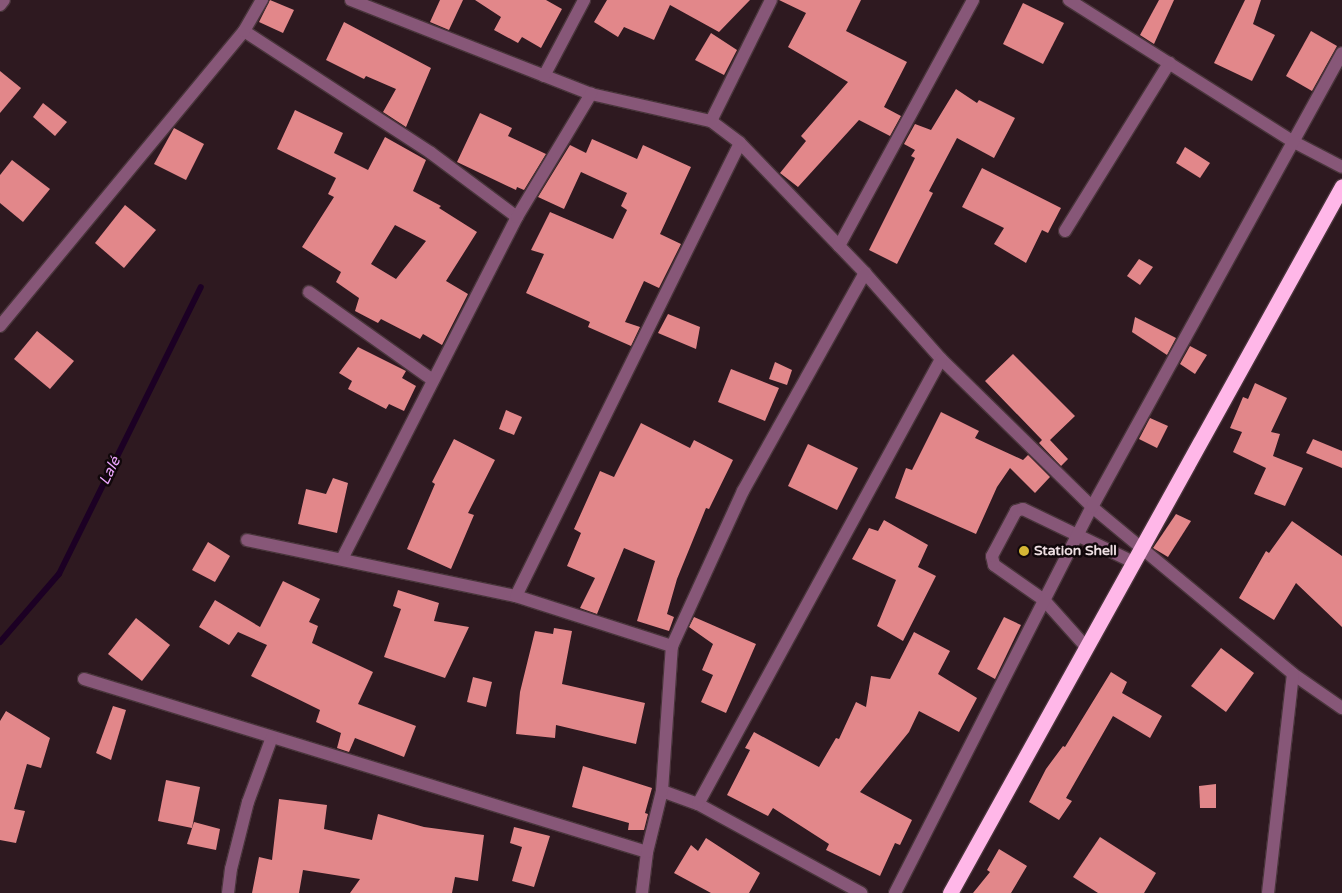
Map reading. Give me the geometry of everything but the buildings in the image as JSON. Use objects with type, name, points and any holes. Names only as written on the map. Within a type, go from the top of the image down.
[{"type":"highway","points":[[950,893],[1139,557],[1342,186]]},
{"type":"street","points":[[0,4],[4,0]]},
{"type":"street","points":[[0,326],[244,30],[262,0]]},
{"type":"street","points":[[352,0],[590,94],[711,121],[740,143],[865,273],[941,359],[1092,507],[1139,557],[1293,674],[1342,708]]},
{"type":"street","points":[[544,76],[584,0]]},
{"type":"street","points":[[711,121],[771,0]]},
{"type":"street","points":[[839,246],[972,0]]},
{"type":"street","points":[[1069,0],[1294,142],[1342,167]]},
{"type":"street","points":[[244,30],[431,153],[517,217]]},
{"type":"street","points":[[895,893],[1092,507],[1342,53]]},
{"type":"street","points":[[1064,231],[1169,63]]},
{"type":"street","points":[[342,559],[517,217],[590,94]]},
{"type":"street","points":[[516,596],[740,143]]},
{"type":"street","points":[[642,893],[647,852],[662,791],[672,646],[743,491],[865,273]]},
{"type":"street","points":[[309,292],[433,380]]},
{"type":"street","points":[[698,804],[941,359]]},
{"type":"street","points":[[1087,648],[1044,600],[994,565],[992,556],[1016,510],[1023,509],[1077,537],[1139,557]]},
{"type":"street","points":[[247,540],[516,596],[672,646]]},
{"type":"street","points":[[1268,893],[1293,674]]},
{"type":"street","points":[[84,679],[647,852]]},
{"type":"street","points":[[228,893],[231,869],[248,802],[272,737]]},
{"type":"street","points":[[662,791],[698,804],[861,893]]},
{"type":"waterway","name":"Lalé","points":[[0,642],[59,574],[201,287]]},
{"type":"place","name":"Station Shell","points":[[1024,551]]}]
